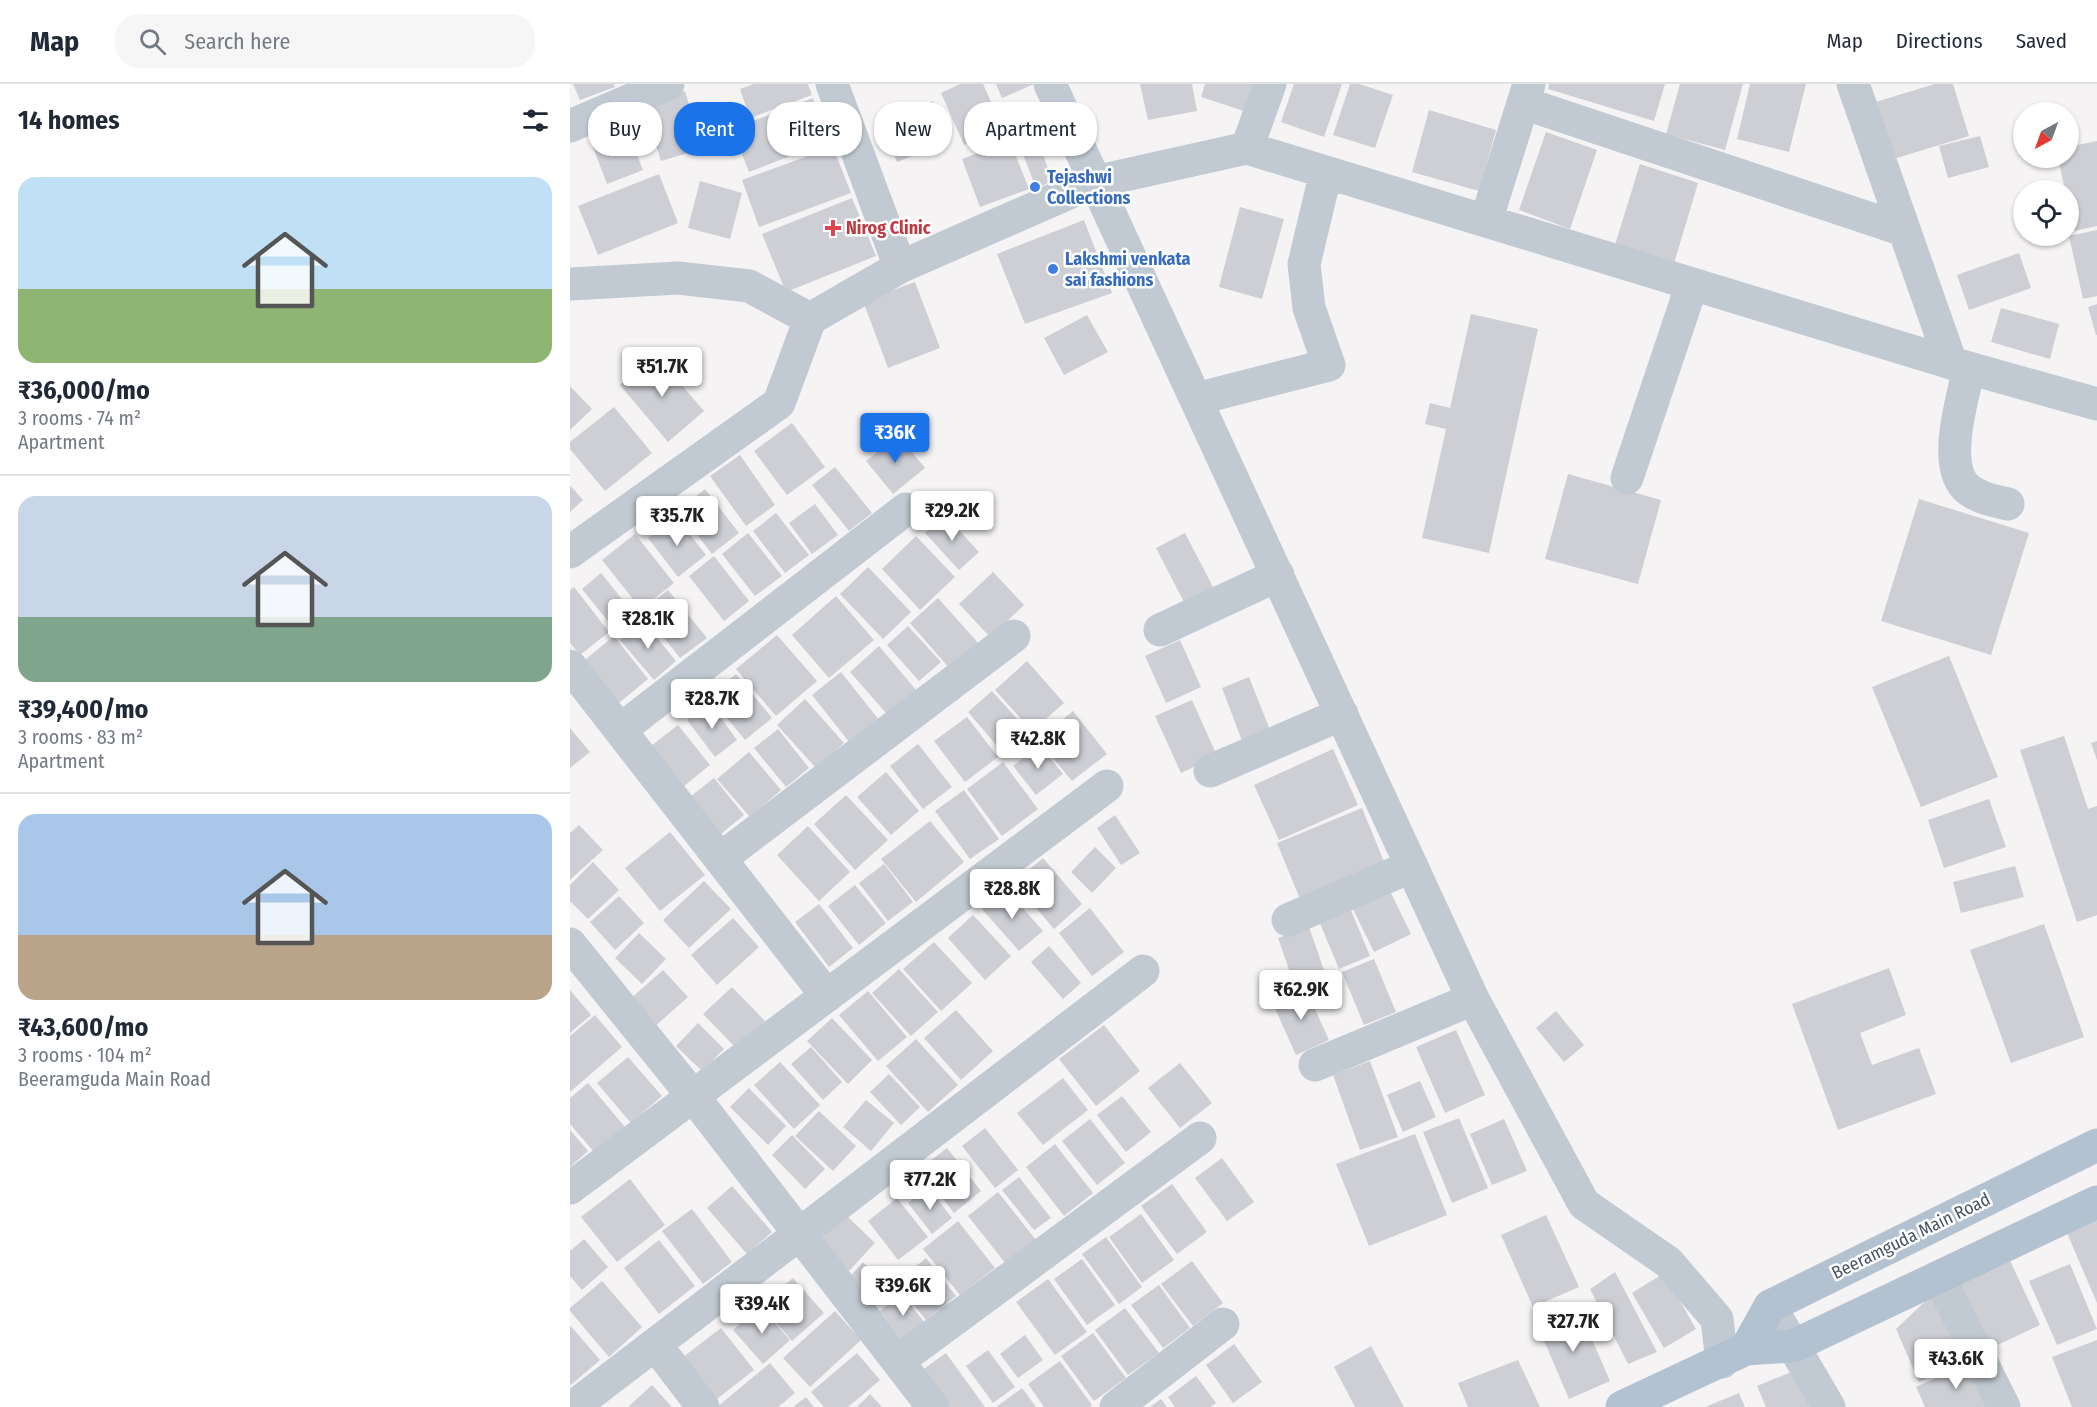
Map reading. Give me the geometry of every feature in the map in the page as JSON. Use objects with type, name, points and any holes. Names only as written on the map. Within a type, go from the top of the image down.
[{"type":"main road","name":"Beeramguda Main Road","points":[[1770,1306],[2097,1145]]},
{"type":"main road","points":[[1622,1407],[1734,1356],[1793,1346],[2097,1202]]},
{"type":"main road","points":[[1734,1356],[1770,1306]]},
{"type":"street","points":[[570,126],[668,84]]},
{"type":"street","points":[[832,84],[900,267]]},
{"type":"street","points":[[1050,84],[1473,999],[1584,1204],[1668,1262],[1717,1319],[1734,1356]]},
{"type":"street","points":[[1247,148],[1270,84]]},
{"type":"street","points":[[1853,84],[1904,230],[1960,365],[1954,465],[1967,489],[1984,499],[2008,504]]},
{"type":"street","points":[[1486,221],[1526,94],[1904,230]]},
{"type":"street","points":[[570,552],[779,403],[810,319],[900,267],[1094,182],[1247,148],[1960,365],[2097,404]]},
{"type":"street","points":[[1196,399],[1329,365],[1309,308],[1304,264],[1326,172]]},
{"type":"street","points":[[570,284],[678,278],[749,286],[810,319]]},
{"type":"street","points":[[1627,478],[1692,284]]},
{"type":"street","points":[[620,730],[906,509]]},
{"type":"street","points":[[1160,630],[1278,575]]},
{"type":"street","points":[[720,859],[1014,636]]},
{"type":"street","points":[[570,666],[827,996]]},
{"type":"street","points":[[1210,771],[1342,714]]},
{"type":"street","points":[[570,1188],[1107,786]]},
{"type":"street","points":[[1288,920],[1412,866]]},
{"type":"street","points":[[570,944],[693,1096],[933,1407]]},
{"type":"street","points":[[573,1407],[1143,970]]},
{"type":"street","points":[[1315,1065],[1473,999]]},
{"type":"street","points":[[898,1362],[1200,1138]]},
{"type":"street","points":[[1939,1277],[2004,1407]]},
{"type":"street","points":[[1770,1306],[1829,1407]]},
{"type":"street","points":[[1116,1407],[1223,1324]]},
{"type":"street","points":[[655,1344],[703,1407]]},
{"type":"building","points":[[573,84],[614,84],[615,87],[580,100]]},
{"type":"building","points":[[754,84],[808,84],[812,95],[793,102],[767,102],[767,112],[755,116],[755,102],[744,102],[740,89]]},
{"type":"building","points":[[960,84],[983,84],[991,102],[964,102],[964,145],[952,118],[952,102],[945,102],[941,93]]},
{"type":"building","points":[[996,84],[1034,84],[1002,98]]},
{"type":"building","points":[[1140,84],[1192,84],[1197,111],[1148,120]]},
{"type":"building","points":[[1205,84],[1253,84],[1244,111],[1201,97]]},
{"type":"building","points":[[1294,84],[1342,84],[1324,137],[1281,122]]},
{"type":"building","points":[[1350,84],[1359,84],[1393,95],[1375,148],[1333,135]]},
{"type":"building","points":[[1549,84],[1665,84],[1654,121],[1548,89]]},
{"type":"building","points":[[1680,84],[1743,84],[1725,150],[1666,134]]},
{"type":"building","points":[[1750,84],[1806,84],[1789,152],[1737,139]]},
{"type":"building","points":[[1935,84],[1953,84],[1969,136],[1887,161],[1869,104]]},
{"type":"building","points":[[685,91],[688,102],[674,102],[674,156],[678,156],[661,161],[662,102],[646,102]]},
{"type":"building","points":[[813,98],[814,102],[803,102]]},
{"type":"building","points":[[1429,110],[1496,130],[1479,191],[1412,172]]},
{"type":"building","points":[[767,116],[767,156],[790,156],[749,172],[743,156],[755,156],[755,120]]},
{"type":"building","points":[[1546,132],[1597,150],[1570,229],[1519,210]]},
{"type":"building","points":[[1980,136],[1989,167],[1948,178],[1939,146]]},
{"type":"building","points":[[2097,141],[2097,226],[2079,230],[2079,180],[2063,180],[2060,168],[2079,168],[2079,145]]},
{"type":"building","points":[[596,156],[637,156],[643,170],[607,184]]},
{"type":"building","points":[[808,156],[837,156],[851,193],[759,227],[742,180]]},
{"type":"building","points":[[894,156],[912,156],[897,162]]},
{"type":"building","points":[[970,156],[1016,156],[1029,189],[980,207],[962,159]]},
{"type":"building","points":[[1024,156],[1043,156],[1053,181],[1036,188]]},
{"type":"building","points":[[1640,164],[1698,183],[1673,267],[1614,248]]},
{"type":"building","points":[[659,174],[678,223],[598,255],[578,206]]},
{"type":"building","points":[[700,181],[742,193],[730,239],[688,228]]},
{"type":"building","points":[[852,198],[876,256],[786,292],[762,234]]},
{"type":"building","points":[[1240,207],[1284,219],[1262,299],[1219,287]]},
{"type":"building","points":[[1084,220],[1112,293],[1025,324],[997,254]]},
{"type":"building","points":[[2097,230],[2097,296],[2083,299],[2071,246],[2079,246],[2079,234]]},
{"type":"building","points":[[2019,253],[2031,288],[1969,310],[1957,275]]},
{"type":"building","points":[[915,282],[940,348],[888,368],[863,301]]},
{"type":"building","points":[[2097,304],[2097,335],[2096,335],[2088,307]]},
{"type":"building","points":[[2001,308],[2059,324],[2050,359],[1991,342]]},
{"type":"building","points":[[1471,314],[1538,329],[1489,553],[1422,538],[1446,429],[1425,424],[1430,403],[1450,408]]},
{"type":"building","points":[[1087,315],[1108,352],[1064,375],[1044,338]]},
{"type":"building","points":[[656,355],[704,411],[668,442],[620,385]]},
{"type":"building","points":[[570,386],[592,409],[570,430]]},
{"type":"building","points":[[614,407],[652,453],[605,491],[570,449],[570,442]]},
{"type":"building","points":[[792,423],[825,467],[787,495],[754,451]]},
{"type":"building","points":[[898,435],[925,468],[893,494],[866,461]]},
{"type":"building","points":[[740,455],[775,505],[746,526],[710,476]]},
{"type":"building","points":[[835,467],[872,513],[849,531],[812,485]]},
{"type":"building","points":[[1568,474],[1661,500],[1638,584],[1545,559]]},
{"type":"building","points":[[570,485],[583,500],[570,512]]},
{"type":"building","points":[[705,489],[739,533],[712,554],[678,510]]},
{"type":"building","points":[[1919,499],[2029,533],[1991,655],[1881,621]]},
{"type":"building","points":[[815,504],[838,535],[812,554],[789,523]]},
{"type":"building","points":[[776,513],[809,555],[785,573],[753,531]]},
{"type":"building","points":[[945,515],[979,552],[959,570],[925,533]]},
{"type":"building","points":[[676,517],[706,555],[678,577],[648,538]]},
{"type":"building","points":[[748,533],[782,576],[755,596],[722,554]]},
{"type":"building","points":[[1185,533],[1213,587],[1184,602],[1156,548]]},
{"type":"building","points":[[635,534],[674,583],[641,609],[602,560]]},
{"type":"building","points":[[916,536],[955,577],[920,610],[882,569]]},
{"type":"building","points":[[714,556],[749,601],[724,621],[689,576]]},
{"type":"building","points":[[868,567],[911,612],[883,639],[840,594]]},
{"type":"building","points":[[993,572],[1024,605],[990,637],[959,604]]},
{"type":"building","points":[[601,573],[634,614],[615,630],[582,589]]},
{"type":"building","points":[[574,587],[609,632],[580,655],[570,643],[570,590]]},
{"type":"building","points":[[668,590],[707,638],[680,658],[642,610]]},
{"type":"building","points":[[836,596],[874,640],[829,678],[792,635]]},
{"type":"building","points":[[938,598],[979,644],[950,669],[910,623]]},
{"type":"building","points":[[643,621],[676,661],[654,680],[620,640]]},
{"type":"building","points":[[908,626],[941,662],[919,681],[887,645]]},
{"type":"building","points":[[777,635],[817,681],[776,716],[736,669]]},
{"type":"building","points":[[614,636],[648,679],[614,707],[580,664]]},
{"type":"building","points":[[1180,640],[1201,687],[1166,703],[1145,656]]},
{"type":"building","points":[[879,646],[916,690],[887,714],[850,672]]},
{"type":"building","points":[[1949,656],[1998,777],[1921,807],[1872,687]]},
{"type":"building","points":[[1027,661],[1064,703],[1032,731],[995,690]]},
{"type":"building","points":[[841,672],[879,720],[850,743],[812,695]]},
{"type":"building","points":[[736,674],[772,718],[745,740],[709,696]]},
{"type":"building","points":[[1249,677],[1272,735],[1244,746],[1222,688]]},
{"type":"building","points":[[992,691],[1029,732],[1004,754],[968,712]]},
{"type":"building","points":[[805,699],[844,743],[816,768],[777,725]]},
{"type":"building","points":[[1192,700],[1217,756],[1181,773],[1155,716]]},
{"type":"building","points":[[710,703],[737,740],[715,757],[687,720]]},
{"type":"building","points":[[1073,711],[1107,754],[1072,781],[1038,740]]},
{"type":"building","points":[[967,717],[998,757],[965,782],[934,741]]},
{"type":"building","points":[[678,725],[710,765],[684,786],[651,746]]},
{"type":"building","points":[[570,728],[590,752],[570,768]]},
{"type":"building","points":[[778,729],[809,768],[786,787],[754,748]]},
{"type":"building","points":[[2064,736],[2088,809],[2097,806],[2097,915],[2077,922],[2020,750]]},
{"type":"building","points":[[2097,741],[2097,760],[2091,743]]},
{"type":"building","points":[[918,744],[952,787],[923,809],[890,766]]},
{"type":"building","points":[[1040,745],[1063,774],[1036,795],[1013,766]]},
{"type":"building","points":[[1333,749],[1358,805],[1279,840],[1254,785]]},
{"type":"building","points":[[749,752],[781,790],[750,817],[717,779]]},
{"type":"building","points":[[1003,762],[1038,809],[1002,836],[967,789]]},
{"type":"building","points":[[886,772],[919,811],[891,835],[857,797]]},
{"type":"building","points":[[714,778],[744,815],[721,834],[690,797]]},
{"type":"building","points":[[964,790],[999,839],[970,859],[935,811]]},
{"type":"building","points":[[846,795],[888,840],[855,870],[814,824]]},
{"type":"building","points":[[1989,799],[2006,847],[1944,868],[1928,820]]},
{"type":"building","points":[[1362,808],[1385,864],[1300,899],[1277,843]]},
{"type":"building","points":[[1115,815],[1140,853],[1121,865],[1097,828]]},
{"type":"building","points":[[930,821],[964,862],[916,902],[881,859]]},
{"type":"building","points":[[579,825],[603,850],[570,880],[570,833]]},
{"type":"building","points":[[808,826],[850,872],[819,901],[777,855]]},
{"type":"building","points":[[670,832],[705,875],[660,911],[625,868]]},
{"type":"building","points":[[1095,847],[1116,868],[1092,893],[1071,872]]},
{"type":"building","points":[[1043,858],[1082,904],[1054,929],[1014,882]]},
{"type":"building","points":[[593,862],[619,890],[588,919],[570,901],[570,885]]},
{"type":"building","points":[[884,864],[913,902],[888,921],[859,883]]},
{"type":"building","points":[[2015,866],[2024,897],[1961,913],[1953,882]]},
{"type":"building","points":[[704,881],[731,909],[689,948],[663,920]]},
{"type":"building","points":[[855,885],[886,923],[859,945],[828,906]]},
{"type":"building","points":[[1388,887],[1411,934],[1374,952],[1351,905]]},
{"type":"building","points":[[1005,888],[1043,931],[1019,951],[982,909]]},
{"type":"building","points":[[619,896],[644,923],[615,950],[590,922]]},
{"type":"building","points":[[1348,903],[1370,956],[1339,969],[1317,916]]},
{"type":"building","points":[[819,904],[853,948],[829,967],[795,922]]},
{"type":"building","points":[[1090,908],[1124,952],[1092,976],[1059,933]]},
{"type":"building","points":[[973,915],[1011,956],[985,980],[948,938]]},
{"type":"building","points":[[733,918],[759,947],[717,985],[691,955]]},
{"type":"building","points":[[2044,924],[2084,1037],[2011,1063],[1970,950]]},
{"type":"building","points":[[1309,927],[1325,973],[1294,984],[1278,938]]},
{"type":"building","points":[[639,933],[666,959],[642,984],[615,958]]},
{"type":"building","points":[[934,942],[972,983],[941,1011],[903,969]]},
{"type":"building","points":[[1049,946],[1081,983],[1063,999],[1031,962]]},
{"type":"building","points":[[1374,959],[1396,1012],[1364,1025],[1342,972]]},
{"type":"building","points":[[1889,968],[1906,1015],[1860,1033],[1872,1065],[1919,1048],[1936,1094],[1838,1130],[1792,1004]]},
{"type":"building","points":[[899,969],[938,1012],[911,1036],[872,993]]},
{"type":"building","points":[[663,970],[688,997],[653,1028],[628,1001]]},
{"type":"building","points":[[732,987],[765,1021],[736,1048],[703,1014]]},
{"type":"building","points":[[1305,987],[1329,1040],[1296,1055],[1272,1002]]},
{"type":"building","points":[[570,990],[591,1015],[570,1033]]},
{"type":"building","points":[[868,991],[907,1037],[878,1061],[839,1015]]},
{"type":"building","points":[[956,1010],[993,1051],[961,1080],[924,1038]]},
{"type":"building","points":[[1556,1011],[1584,1045],[1564,1062],[1536,1028]]},
{"type":"building","points":[[595,1015],[622,1047],[570,1092],[570,1036]]},
{"type":"building","points":[[832,1018],[872,1060],[848,1084],[807,1041]]},
{"type":"building","points":[[698,1023],[724,1049],[702,1071],[676,1046]]},
{"type":"building","points":[[1104,1025],[1140,1071],[1096,1106],[1059,1059]]},
{"type":"building","points":[[1456,1030],[1485,1095],[1445,1113],[1416,1047]]},
{"type":"building","points":[[916,1039],[958,1085],[928,1112],[886,1066]]},
{"type":"building","points":[[811,1047],[842,1082],[823,1100],[791,1064]]},
{"type":"building","points":[[628,1057],[662,1096],[631,1123],[597,1083]]},
{"type":"building","points":[[1370,1061],[1398,1137],[1360,1150],[1333,1075]]},
{"type":"building","points":[[780,1062],[820,1105],[794,1129],[754,1085]]},
{"type":"building","points":[[1180,1063],[1212,1103],[1180,1128],[1148,1088]]},
{"type":"building","points":[[889,1074],[920,1107],[901,1125],[870,1092]]},
{"type":"building","points":[[1063,1078],[1088,1110],[1043,1145],[1017,1113]]},
{"type":"building","points":[[1420,1081],[1436,1117],[1403,1132],[1387,1095]]},
{"type":"building","points":[[588,1083],[625,1127],[595,1153],[570,1124],[570,1098]]},
{"type":"building","points":[[749,1088],[786,1126],[768,1145],[730,1107]]},
{"type":"building","points":[[1122,1096],[1151,1132],[1126,1152],[1097,1115]]},
{"type":"building","points":[[866,1100],[894,1123],[871,1151],[843,1127]]},
{"type":"building","points":[[819,1111],[856,1146],[833,1171],[795,1136]]},
{"type":"building","points":[[1459,1118],[1488,1188],[1452,1203],[1423,1132]]},
{"type":"building","points":[[1090,1119],[1125,1163],[1097,1185],[1062,1141]]},
{"type":"building","points":[[1504,1119],[1527,1171],[1492,1185],[1470,1134]]},
{"type":"building","points":[[985,1128],[1018,1170],[995,1188],[962,1146]]},
{"type":"building","points":[[570,1130],[588,1151],[570,1167]]},
{"type":"building","points":[[1415,1134],[1447,1215],[1369,1246],[1336,1164]]},
{"type":"building","points":[[792,1135],[825,1169],[805,1189],[772,1155]]},
{"type":"building","points":[[1055,1144],[1093,1193],[1064,1216],[1026,1167]]},
{"type":"building","points":[[947,1148],[981,1191],[954,1213],[920,1169]]},
{"type":"building","points":[[1222,1158],[1254,1202],[1227,1221],[1195,1178]]},
{"type":"building","points":[[1019,1177],[1051,1218],[1034,1230],[1002,1190]]},
{"type":"building","points":[[630,1179],[665,1225],[617,1262],[581,1217]]},
{"type":"building","points":[[1172,1184],[1207,1232],[1177,1254],[1141,1206]]},
{"type":"building","points":[[732,1186],[772,1232],[747,1254],[707,1208]]},
{"type":"building","points":[[928,1187],[952,1218],[932,1234],[908,1203]]},
{"type":"building","points":[[998,1192],[1036,1240],[1006,1264],[968,1216]]},
{"type":"building","points":[[897,1198],[928,1237],[898,1260],[868,1221]]},
{"type":"building","points":[[692,1209],[732,1262],[703,1284],[662,1231]]},
{"type":"building","points":[[845,1214],[875,1243],[849,1271],[818,1242]]},
{"type":"building","points":[[1141,1214],[1174,1260],[1142,1283],[1109,1237]]},
{"type":"building","points":[[1546,1215],[1579,1287],[1533,1307],[1501,1235]]},
{"type":"building","points":[[2097,1220],[2097,1303],[2067,1233]]},
{"type":"building","points":[[958,1221],[995,1268],[960,1295],[923,1249]]},
{"type":"building","points":[[1106,1237],[1142,1287],[1119,1304],[1082,1254]]},
{"type":"building","points":[[584,1239],[608,1267],[582,1290],[570,1276],[570,1251]]},
{"type":"building","points":[[659,1240],[695,1286],[659,1314],[624,1268]]},
{"type":"building","points":[[2006,1252],[2040,1325],[1985,1351],[1951,1277]]},
{"type":"building","points":[[926,1258],[956,1296],[926,1320],[896,1283]]},
{"type":"building","points":[[1082,1259],[1115,1305],[1087,1325],[1054,1279]]},
{"type":"building","points":[[1192,1261],[1223,1303],[1193,1326],[1161,1284]]},
{"type":"building","points":[[863,1262],[891,1288],[871,1310],[843,1284]]},
{"type":"building","points":[[2070,1264],[2097,1329],[2057,1345],[2029,1281]]},
{"type":"building","points":[[1615,1272],[1657,1352],[1628,1364],[1590,1289]]},
{"type":"building","points":[[1664,1273],[1696,1329],[1664,1348],[1632,1293]]},
{"type":"building","points":[[793,1278],[824,1313],[792,1341],[761,1305]]},
{"type":"building","points":[[1048,1279],[1087,1332],[1055,1355],[1016,1302]]},
{"type":"building","points":[[602,1281],[642,1327],[609,1357],[570,1311],[570,1308]]},
{"type":"building","points":[[1159,1285],[1190,1328],[1163,1348],[1131,1305]]},
{"type":"building","points":[[1938,1289],[1973,1354],[1919,1382],[1896,1329]]},
{"type":"building","points":[[902,1294],[925,1323],[903,1341],[880,1311]]},
{"type":"building","points":[[760,1306],[790,1340],[763,1364],[733,1330]]},
{"type":"building","points":[[1578,1307],[1610,1381],[1569,1399],[1537,1324]]},
{"type":"building","points":[[1125,1308],[1159,1353],[1128,1375],[1095,1330]]},
{"type":"building","points":[[835,1311],[861,1340],[810,1387],[783,1358]]},
{"type":"building","points":[[570,1325],[600,1360],[571,1385],[570,1383]]},
{"type":"building","points":[[721,1328],[754,1370],[717,1399],[683,1357]]},
{"type":"building","points":[[1093,1333],[1126,1378],[1094,1401],[1061,1356]]},
{"type":"building","points":[[1025,1335],[1043,1360],[1018,1378],[1000,1354]]},
{"type":"building","points":[[2097,1340],[2097,1407],[2072,1407],[2052,1357]]},
{"type":"building","points":[[1234,1344],[1262,1382],[1233,1403],[1206,1365]]},
{"type":"building","points":[[1371,1346],[1404,1407],[1355,1407],[1334,1367]]},
{"type":"building","points":[[988,1350],[1015,1387],[993,1403],[966,1366]]},
{"type":"building","points":[[857,1353],[880,1380],[848,1407],[824,1407],[811,1392]]},
{"type":"building","points":[[946,1353],[985,1407],[947,1407],[921,1371]]},
{"type":"building","points":[[1518,1360],[1540,1407],[1468,1407],[1458,1383]]},
{"type":"building","points":[[1060,1361],[1092,1405],[1090,1407],[1044,1407],[1028,1384]]},
{"type":"building","points":[[1973,1361],[1994,1407],[1925,1407],[1916,1387]]},
{"type":"building","points":[[770,1363],[795,1393],[778,1407],[717,1407]]},
{"type":"building","points":[[1801,1368],[1818,1407],[1766,1407],[1757,1386]]},
{"type":"building","points":[[1196,1376],[1216,1403],[1210,1407],[1175,1407],[1168,1397]]},
{"type":"building","points":[[652,1385],[672,1407],[628,1407]]},
{"type":"building","points":[[1022,1388],[1036,1407],[996,1407]]},
{"type":"building","points":[[1739,1393],[1745,1407],[1705,1407]]},
{"type":"building","points":[[870,1394],[882,1407],[857,1407]]},
{"type":"building","points":[[806,1397],[814,1407],[793,1407]]},
{"type":"building","points":[[1161,1399],[1167,1407],[1150,1407]]},
{"type":"place","name":"Tejashwi Collections","points":[[1035,187]]},
{"type":"place","name":"Nirog Clinic","points":[[833,228]]},
{"type":"place","name":"Lakshmi venkata sai fashions","points":[[1053,269]]}]
